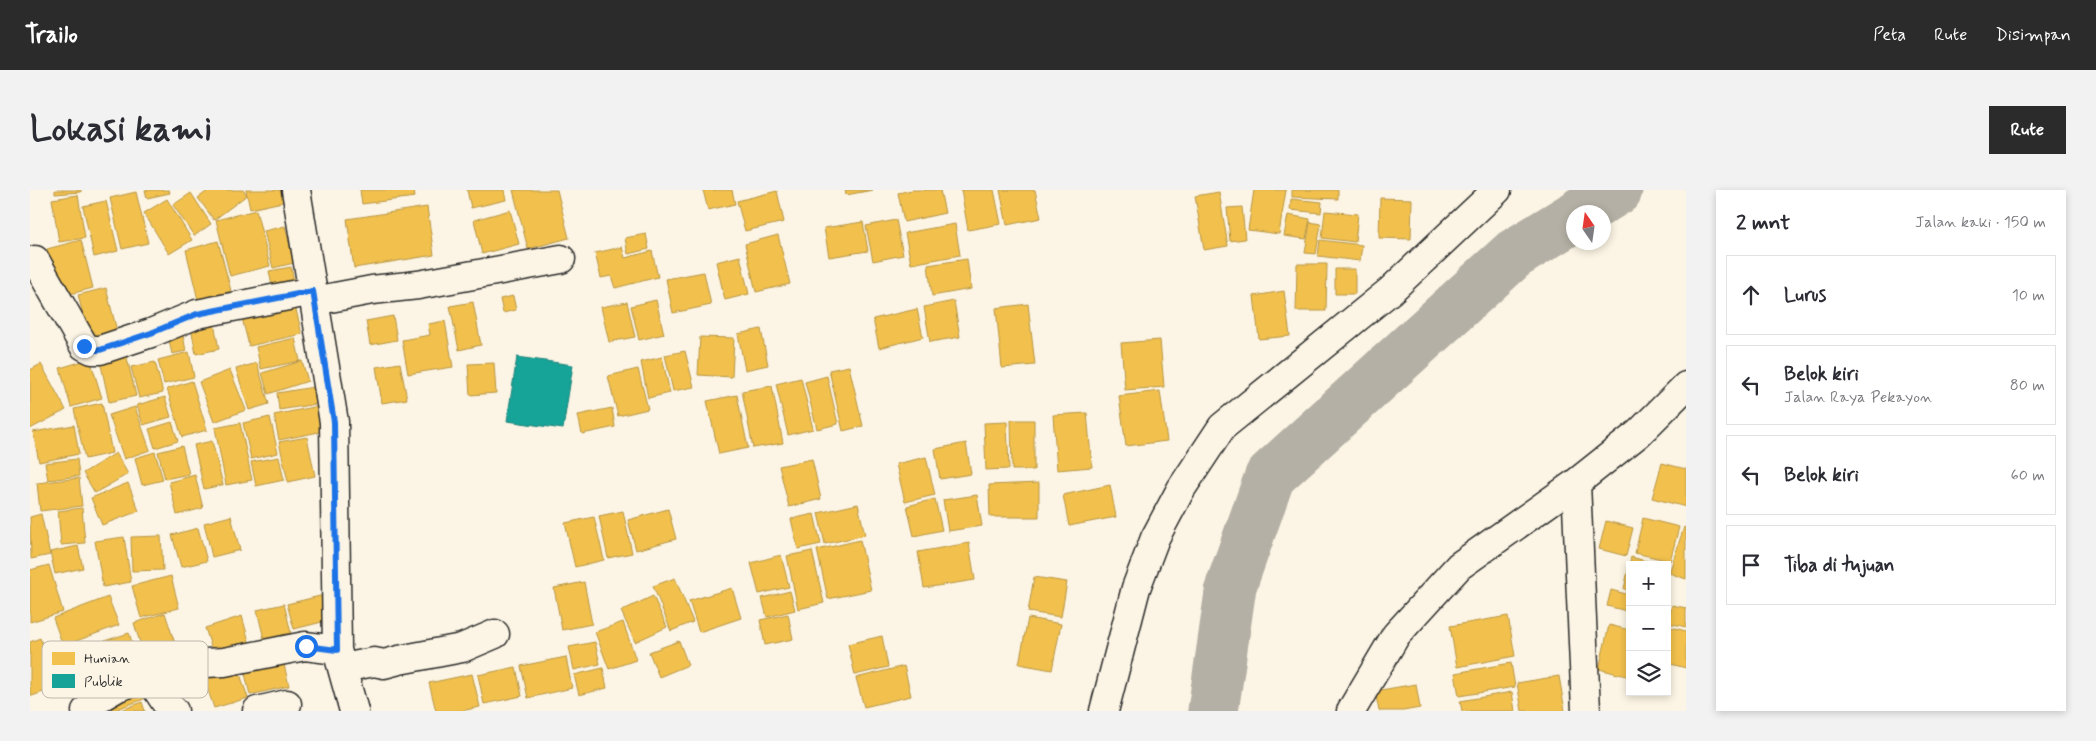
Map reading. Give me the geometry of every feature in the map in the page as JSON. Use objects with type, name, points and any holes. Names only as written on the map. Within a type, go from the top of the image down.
[{"type":"street","points":[[296,190],[334,422],[354,711]]},
{"type":"street","points":[[1104,711],[1136,588],[1155,538],[1181,489],[1222,427],[1390,291],[1497,190]]},
{"type":"street","points":[[35,260],[84,346],[92,350],[100,350],[151,333],[197,314],[313,296],[418,285],[561,259]]},
{"type":"street","points":[[1352,711],[1396,634],[1459,566],[1576,483],[1638,433],[1686,386]]},
{"type":"street","points":[[1576,483],[1586,711]]},
{"type":"street","points":[[208,663],[224,662],[306,646],[351,662],[384,664],[462,648],[495,634]]},
{"type":"street","points":[[86,711],[99,698]]},
{"type":"street","points":[[163,698],[174,711]]},
{"type":"street","points":[[256,711],[287,704]]},
{"type":"building: Hunian","points":[[55,190],[81,190],[81,192],[55,194]]},
{"type":"building: Hunian","points":[[145,190],[169,190],[170,193],[147,198]]},
{"type":"building: Hunian","points":[[209,190],[243,190],[247,195],[214,220],[198,198]]},
{"type":"building: Hunian","points":[[246,190],[285,190],[287,201],[250,209]]},
{"type":"building: Hunian","points":[[360,190],[414,190],[415,197],[362,204]]},
{"type":"building: Hunian","points":[[467,190],[504,190],[506,200],[471,208]]},
{"type":"building: Hunian","points":[[513,190],[557,190],[569,238],[528,249]]},
{"type":"building: Hunian","points":[[703,190],[732,190],[735,204],[708,210]]},
{"type":"building: Hunian","points":[[845,190],[873,190],[846,195]]},
{"type":"building: Hunian","points":[[912,190],[940,190],[945,213],[904,222],[898,193]]},
{"type":"building: Hunian","points":[[961,190],[994,190],[1001,224],[968,230]]},
{"type":"building: Hunian","points":[[1000,190],[1035,190],[1041,218],[1007,225]]},
{"type":"building: Hunian","points":[[1254,190],[1286,190],[1279,234],[1248,230]]},
{"type":"building: Hunian","points":[[1292,190],[1338,190],[1338,199],[1292,197]]},
{"type":"building: Hunian","points":[[777,191],[784,222],[745,231],[737,201]]},
{"type":"building: Hunian","points":[[136,192],[148,243],[122,249],[110,198]]},
{"type":"building: Hunian","points":[[1219,192],[1228,246],[1204,250],[1195,196]]},
{"type":"building: Hunian","points":[[191,193],[211,224],[194,236],[173,205]]},
{"type":"building: Hunian","points":[[78,195],[85,238],[59,242],[52,199]]},
{"type":"building: Hunian","points":[[1380,198],[1412,199],[1411,239],[1379,238]]},
{"type":"building: Hunian","points":[[167,199],[192,240],[169,254],[144,213]]},
{"type":"building: Hunian","points":[[1291,199],[1322,202],[1321,213],[1290,210]]},
{"type":"building: Hunian","points":[[106,201],[118,251],[94,257],[83,206]]},
{"type":"building: Hunian","points":[[427,207],[434,255],[354,268],[347,219]]},
{"type":"building: Hunian","points":[[1242,207],[1245,239],[1230,241],[1227,208]]},
{"type":"building: Hunian","points":[[256,210],[270,266],[230,276],[216,220]]},
{"type":"building: Hunian","points":[[510,210],[519,244],[482,254],[474,220]]},
{"type":"building: Hunian","points":[[1325,211],[1358,214],[1355,242],[1322,238]]},
{"type":"building: Hunian","points":[[1288,215],[1310,219],[1306,239],[1284,236]]},
{"type":"building: Hunian","points":[[896,220],[903,255],[873,261],[866,226]]},
{"type":"building: Hunian","points":[[863,222],[868,251],[829,257],[824,228]]},
{"type":"building: Hunian","points":[[1310,222],[1321,224],[1316,254],[1305,253]]},
{"type":"building: Hunian","points":[[955,224],[960,255],[911,264],[905,233]]},
{"type":"building: Hunian","points":[[285,226],[294,263],[273,268],[264,231]]},
{"type":"building: Hunian","points":[[646,234],[649,249],[628,254],[625,238]]},
{"type":"building: Hunian","points":[[778,235],[790,284],[756,292],[745,244]]},
{"type":"building: Hunian","points":[[81,240],[93,288],[59,297],[47,249]]},
{"type":"building: Hunian","points":[[1320,240],[1362,245],[1360,261],[1318,256]]},
{"type":"building: Hunian","points":[[218,241],[231,291],[198,300],[186,250]]},
{"type":"building: Hunian","points":[[622,247],[625,258],[652,251],[658,277],[615,288],[611,276],[601,278],[595,253]]},
{"type":"building: Hunian","points":[[740,256],[749,294],[725,300],[716,262]]},
{"type":"building: Hunian","points":[[967,259],[971,289],[932,296],[928,265]]},
{"type":"building: Hunian","points":[[1297,264],[1327,264],[1326,311],[1296,311]]},
{"type":"building: Hunian","points":[[291,267],[295,286],[273,291],[269,271]]},
{"type":"building: Hunian","points":[[1335,269],[1355,269],[1355,294],[1335,294]]},
{"type":"building: Hunian","points":[[704,272],[711,305],[673,313],[666,279]]},
{"type":"building: Hunian","points":[[106,288],[118,335],[90,342],[78,295]]},
{"type":"building: Hunian","points":[[1284,291],[1290,336],[1259,339],[1254,296]]},
{"type":"building: Hunian","points":[[513,296],[516,310],[503,313],[500,299]]},
{"type":"building: Hunian","points":[[656,300],[664,334],[639,340],[631,306]]},
{"type":"building: Hunian","points":[[954,301],[960,337],[930,342],[924,307]]},
{"type":"building: Hunian","points":[[294,302],[302,334],[249,346],[241,314]]},
{"type":"building: Hunian","points":[[473,302],[481,345],[459,350],[450,306]]},
{"type":"building: Hunian","points":[[627,302],[635,337],[609,342],[601,307]]},
{"type":"building: Hunian","points":[[1028,304],[1035,365],[1002,368],[996,308]]},
{"type":"building: Hunian","points":[[917,309],[923,337],[879,348],[873,319]]},
{"type":"building: Hunian","points":[[212,313],[219,349],[196,354],[189,317]]},
{"type":"building: Hunian","points":[[393,316],[397,340],[370,345],[366,321]]},
{"type":"building: Hunian","points":[[445,321],[453,367],[408,374],[402,340],[430,335],[428,324]]},
{"type":"building: Hunian","points":[[181,325],[186,351],[172,354],[166,328]]},
{"type":"building: Hunian","points":[[761,329],[768,365],[745,370],[738,334]]},
{"type":"building: Hunian","points":[[700,337],[734,338],[732,377],[698,375]]},
{"type":"building: Hunian","points":[[295,338],[300,361],[261,369],[256,347]]},
{"type":"building: Hunian","points":[[1160,340],[1164,387],[1125,390],[1121,343]]},
{"type":"building: Hunian","points":[[124,345],[136,396],[109,402],[98,351]]},
{"type":"building: Hunian","points":[[685,351],[694,387],[673,391],[665,355]]},
{"type":"building: Hunian","points":[[189,352],[194,377],[164,384],[158,360]]},
{"type":"building: Hunian","points":[[662,357],[670,393],[648,398],[641,362]]},
{"type":"building: Hunian","points":[[90,359],[102,398],[71,407],[60,368]]},
{"type":"building: Hunian","points":[[302,361],[308,381],[268,394],[262,373]]},
{"type":"building: Hunian","points":[[155,362],[163,393],[139,398],[131,367]]},
{"type":"building: Hunian","points":[[257,363],[269,404],[249,410],[236,369]]},
{"type":"building: Hunian","points":[[400,363],[407,399],[382,403],[376,367]]},
{"type":"building: Hunian","points":[[494,363],[496,393],[470,395],[468,364]]},
{"type":"building: Hunian","points":[[41,364],[66,410],[30,429],[30,370]]},
{"type":"building: Hunian","points":[[849,366],[863,426],[843,431],[829,370]]},
{"type":"building: Hunian","points":[[638,369],[648,409],[618,416],[608,376]]},
{"type":"building: Hunian","points":[[230,370],[246,410],[214,422],[199,382]]},
{"type":"building: Hunian","points":[[827,376],[838,424],[817,429],[805,382]]},
{"type":"building: Hunian","points":[[801,378],[813,429],[788,435],[776,384]]},
{"type":"building: Hunian","points":[[192,381],[207,430],[182,437],[167,389]]},
{"type":"building: Hunian","points":[[772,386],[783,443],[753,448],[742,391]]},
{"type":"building: Hunian","points":[[314,387],[317,404],[279,410],[277,393]]},
{"type":"building: Hunian","points":[[1160,391],[1167,441],[1126,446],[1119,396]]},
{"type":"building: Hunian","points":[[737,395],[748,448],[719,454],[707,401]]},
{"type":"building: Hunian","points":[[165,397],[171,417],[143,425],[137,405]]},
{"type":"building: Hunian","points":[[102,403],[112,453],[85,459],[74,409]]},
{"type":"building: Hunian","points":[[319,406],[324,431],[279,440],[274,415]]},
{"type":"building: Hunian","points":[[135,407],[150,450],[124,459],[109,415]]},
{"type":"building: Hunian","points":[[612,408],[615,427],[582,434],[578,415]]},
{"type":"building: Hunian","points":[[1087,413],[1092,467],[1057,470],[1053,415]]},
{"type":"building: Hunian","points":[[270,417],[278,453],[251,459],[243,423]]},
{"type":"building: Hunian","points":[[1011,420],[1034,420],[1034,470],[1012,470]]},
{"type":"building: Hunian","points":[[172,422],[178,441],[155,448],[149,429]]},
{"type":"building: Hunian","points":[[1007,422],[1009,469],[986,470],[984,423]]},
{"type":"building: Hunian","points":[[240,423],[252,480],[226,485],[215,428]]},
{"type":"building: Hunian","points":[[74,425],[79,454],[39,462],[33,432]]},
{"type":"building: Hunian","points":[[307,437],[315,476],[288,482],[279,442]]},
{"type":"building: Hunian","points":[[212,441],[223,485],[204,489],[194,445]]},
{"type":"building: Hunian","points":[[966,443],[971,474],[940,479],[935,449]]},
{"type":"building: Hunian","points":[[182,446],[189,474],[165,479],[158,452]]},
{"type":"building: Hunian","points":[[155,452],[163,480],[142,485],[135,458]]},
{"type":"building: Hunian","points":[[116,453],[128,474],[95,493],[83,473]]},
{"type":"building: Hunian","points":[[279,457],[284,480],[256,486],[251,462]]},
{"type":"building: Hunian","points":[[926,457],[935,495],[905,502],[896,464]]},
{"type":"building: Hunian","points":[[77,459],[79,476],[48,480],[45,463]]},
{"type":"building: Hunian","points":[[812,459],[821,499],[789,507],[779,466]]},
{"type":"building: Hunian","points":[[1662,463],[1686,469],[1686,507],[1652,498]]},
{"type":"building: Hunian","points":[[195,475],[203,508],[177,515],[169,482]]},
{"type":"building: Hunian","points":[[79,478],[82,506],[40,511],[37,483]]},
{"type":"building: Hunian","points":[[128,483],[139,511],[102,525],[91,498]]},
{"type":"building: Hunian","points":[[1039,483],[1039,517],[990,517],[989,485]]},
{"type":"building: Hunian","points":[[1110,485],[1116,517],[1069,526],[1063,495]]},
{"type":"building: Hunian","points":[[977,495],[982,526],[948,531],[943,500]]},
{"type":"building: Hunian","points":[[935,499],[942,530],[914,536],[907,506]]},
{"type":"building: Hunian","points":[[858,504],[865,535],[825,544],[818,513]]},
{"type":"building: Hunian","points":[[82,508],[85,543],[61,545],[58,511]]},
{"type":"building: Hunian","points":[[668,509],[676,539],[636,550],[628,520]]},
{"type":"building: Hunian","points":[[623,511],[632,553],[608,558],[599,516]]},
{"type":"building: Hunian","points":[[41,514],[50,555],[31,559],[30,517]]},
{"type":"building: Hunian","points":[[814,514],[821,544],[798,549],[791,519]]},
{"type":"building: Hunian","points":[[231,516],[240,550],[212,557],[204,523]]},
{"type":"building: Hunian","points":[[594,517],[604,560],[575,567],[565,523]]},
{"type":"building: Hunian","points":[[1643,518],[1679,527],[1670,561],[1635,553]]},
{"type":"building: Hunian","points":[[1606,521],[1633,528],[1626,556],[1599,549]]},
{"type":"building: Hunian","points":[[1684,527],[1686,528],[1686,579],[1671,574],[1671,567]]},
{"type":"building: Hunian","points":[[198,528],[207,561],[181,567],[172,535]]},
{"type":"building: Hunian","points":[[161,536],[163,570],[132,571],[131,537]]},
{"type":"building: Hunian","points":[[124,537],[131,582],[103,587],[95,541]]},
{"type":"building: Hunian","points":[[860,540],[871,590],[828,599],[817,550]]},
{"type":"building: Hunian","points":[[969,543],[975,580],[924,588],[918,552]]},
{"type":"building: Hunian","points":[[78,546],[83,568],[55,574],[50,552]]},
{"type":"building: Hunian","points":[[812,551],[824,603],[798,609],[787,556]]},
{"type":"building: Hunian","points":[[781,555],[789,587],[759,594],[751,563]]},
{"type":"building: Hunian","points":[[1631,557],[1646,561],[1630,561]]},
{"type":"building: Hunian","points":[[49,565],[63,612],[30,622],[30,570]]},
{"type":"building: Hunian","points":[[171,576],[179,608],[141,618],[132,586]]},
{"type":"building: Hunian","points":[[1034,577],[1067,582],[1061,617],[1028,612]]},
{"type":"building: Hunian","points":[[675,578],[693,622],[671,631],[653,586]]},
{"type":"building: Hunian","points":[[584,582],[592,624],[562,630],[554,588]]},
{"type":"building: Hunian","points":[[732,588],[741,618],[699,632],[689,601]]},
{"type":"building: Hunian","points":[[1611,590],[1626,594],[1626,611],[1607,606]]},
{"type":"building: Hunian","points":[[790,591],[795,610],[767,617],[762,598]]},
{"type":"building: Hunian","points":[[324,595],[330,620],[294,629],[287,604]]},
{"type":"building: Hunian","points":[[653,596],[667,627],[635,642],[621,611]]},
{"type":"building: Hunian","points":[[108,597],[119,625],[76,641],[61,641],[53,618]]},
{"type":"building: Hunian","points":[[284,604],[291,633],[264,639],[257,610]]},
{"type":"building: Hunian","points":[[1672,605],[1686,608],[1686,627],[1671,624]]},
{"type":"building: Hunian","points":[[165,613],[174,641],[139,641],[134,623]]},
{"type":"building: Hunian","points":[[788,614],[793,639],[765,645],[760,620]]},
{"type":"building: Hunian","points":[[242,616],[250,645],[214,656],[205,628]]},
{"type":"building: Hunian","points":[[1508,616],[1515,656],[1457,667],[1450,626]]},
{"type":"building: Hunian","points":[[1028,618],[1061,624],[1052,670],[1019,664]]},
{"type":"building: Hunian","points":[[623,622],[636,660],[609,669],[595,632]]},
{"type":"building: Hunian","points":[[1609,625],[1626,629],[1626,676],[1599,669]]},
{"type":"building: Hunian","points":[[1671,627],[1686,631],[1686,668],[1671,664]]},
{"type":"building: Hunian","points":[[129,633],[132,641],[104,641]]},
{"type":"building: Hunian","points":[[882,636],[888,667],[855,675],[848,644]]},
{"type":"building: Hunian","points":[[40,638],[42,643],[42,693],[32,696],[30,691],[30,642]]},
{"type":"building: Hunian","points":[[679,641],[688,665],[659,677],[649,652]]},
{"type":"building: Hunian","points":[[595,642],[600,664],[574,670],[569,647]]},
{"type":"building: Hunian","points":[[282,656],[289,686],[250,695],[243,665]]},
{"type":"building: Hunian","points":[[566,657],[572,688],[528,698],[521,666]]},
{"type":"building: Hunian","points":[[1511,663],[1515,687],[1459,696],[1455,673]]},
{"type":"building: Hunian","points":[[237,665],[248,698],[214,708],[208,690],[208,674]]},
{"type":"building: Hunian","points":[[904,666],[911,696],[864,707],[856,678]]},
{"type":"building: Hunian","points":[[516,667],[522,696],[484,704],[478,675]]},
{"type":"building: Hunian","points":[[603,668],[607,688],[579,695],[574,675]]},
{"type":"building: Hunian","points":[[472,674],[480,707],[461,711],[436,711],[429,683]]},
{"type":"building: Hunian","points":[[1559,676],[1565,711],[1522,711],[1517,683]]},
{"type":"building: Hunian","points":[[1416,684],[1420,708],[1403,711],[1379,711],[1375,691]]},
{"type":"building: Hunian","points":[[1512,692],[1515,711],[1462,711],[1460,701]]},
{"type":"building: Hunian","points":[[107,698],[144,699],[112,711]]},
{"type":"building: Hunian","points":[[142,702],[145,711],[119,711]]},
{"type":"building: Publik","points":[[517,357],[573,365],[563,429],[507,421]]},
{"type":"waterway","points":[[1592,205],[1617,190]]},
{"type":"waterway","points":[[1213,711],[1231,586],[1270,476],[1514,254],[1566,222]]},
{"type":"route","points":[[84,346],[92,350],[100,350],[151,333],[197,314],[313,291],[334,422],[337,650],[306,646]]}]
